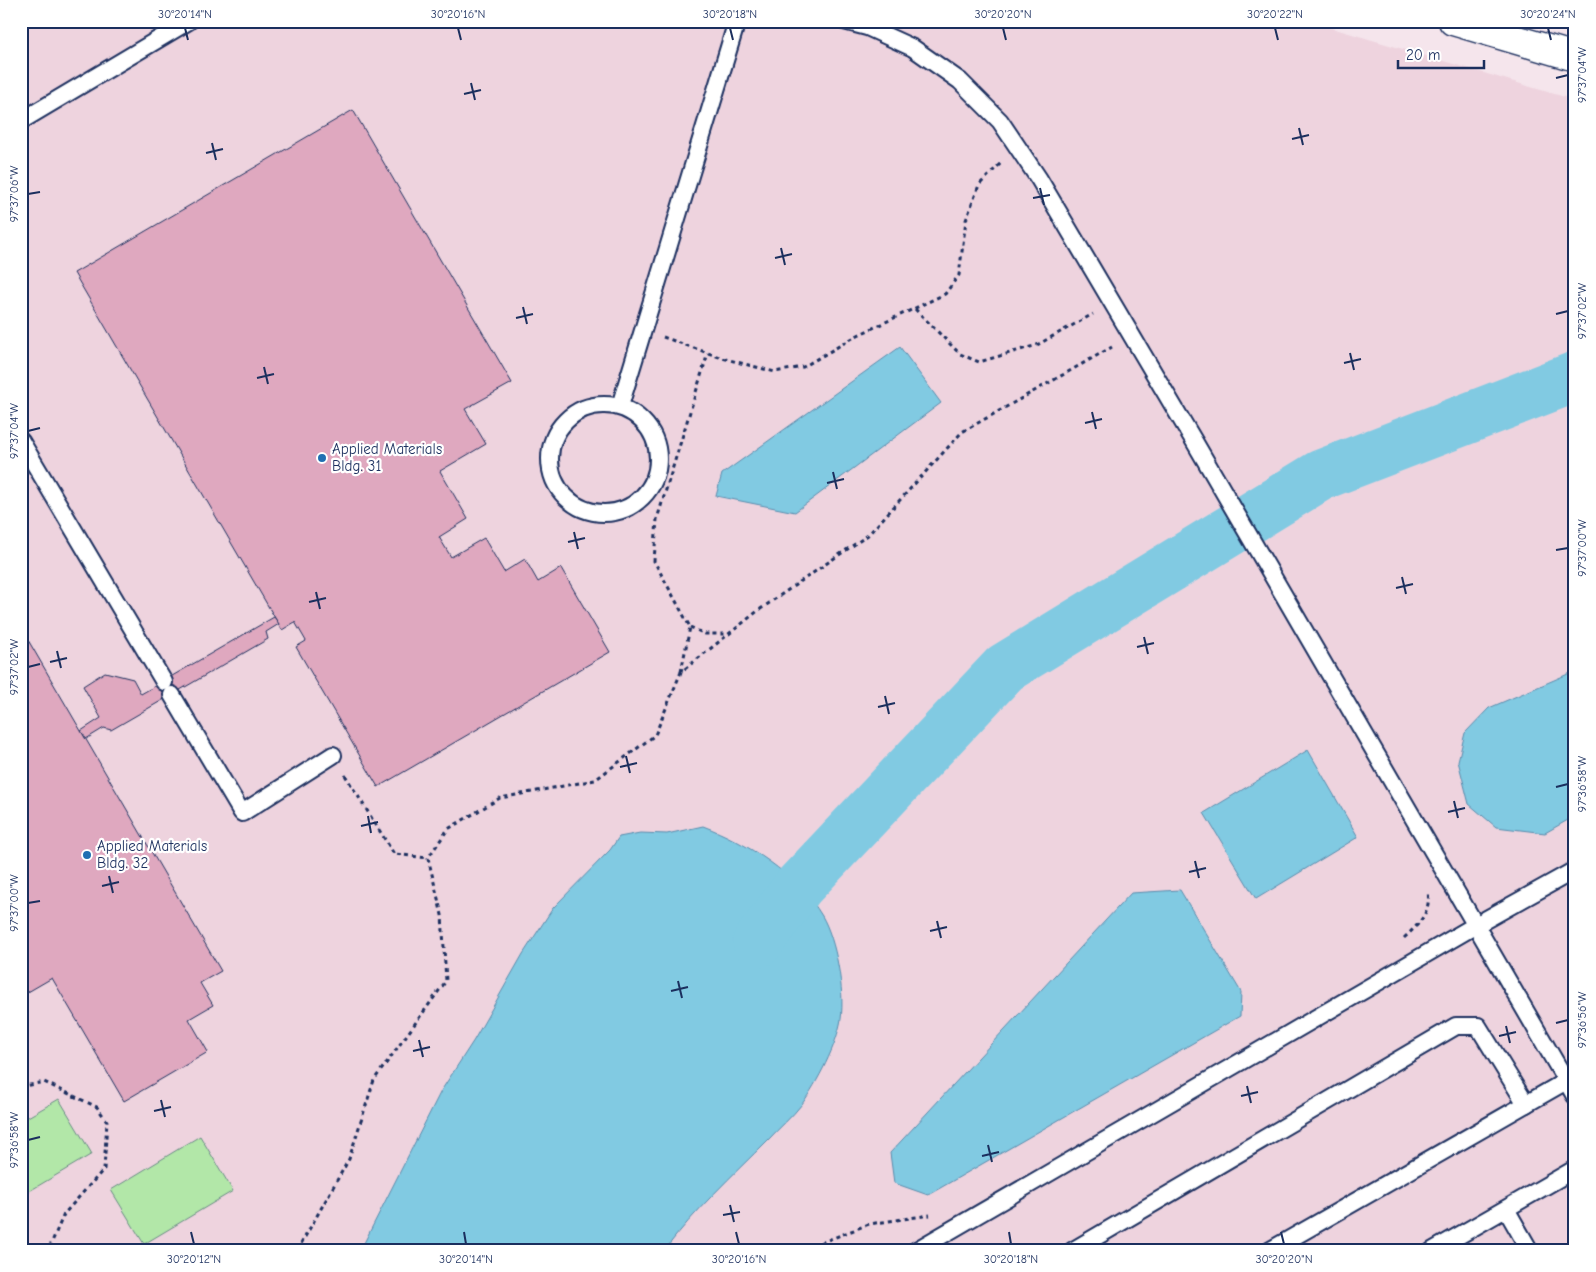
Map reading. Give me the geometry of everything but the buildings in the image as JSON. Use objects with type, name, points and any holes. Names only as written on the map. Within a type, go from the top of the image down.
[{"type":"street","points":[[1453,21],[1575,57]]},
{"type":"lane","points":[[21,121],[190,21]]},
{"type":"lane","points":[[620,406],[737,21]]},
{"type":"lane","points":[[844,21],[867,28],[913,48],[960,81],[1000,121],[1038,179],[1194,441],[1476,925],[1570,1078],[1575,1096]]},
{"type":"lane","points":[[603,404],[620,406],[636,415],[649,429],[657,446],[658,466],[652,483],[641,499],[625,509],[606,514],[588,511],[573,503],[560,491],[552,476],[549,460],[552,443],[559,427],[571,415],[586,407],[603,404]]},
{"type":"lane","points":[[21,441],[242,813],[333,755]]},
{"type":"lane","points":[[915,1251],[1476,925],[1575,870]]},
{"type":"lane","points":[[1072,1251],[1456,1026],[1478,1026],[1526,1104]]},
{"type":"lane","points":[[1269,1251],[1570,1078]]},
{"type":"lane","points":[[1432,1251],[1575,1169]]},
{"type":"lane","points":[[1506,1209],[1530,1251]]},
{"type":"path","points":[[659,336],[708,353],[776,372],[803,367],[858,335],[945,294],[959,276],[966,220],[980,185],[1003,161],[1008,170]]},
{"type":"path","points":[[1089,305],[1099,322]]},
{"type":"path","points":[[915,309],[960,354],[979,362],[1037,345],[1094,313]]},
{"type":"path","points":[[1109,338],[1118,354]]},
{"type":"path","points":[[681,672],[759,610],[868,535],[962,432],[1114,346]]},
{"type":"path","points":[[708,353],[657,519],[654,561],[690,627],[705,634],[729,634]]},
{"type":"path","points":[[297,1251],[349,1159],[374,1080],[446,981],[442,915],[428,858],[448,829],[500,798],[595,780],[655,735],[681,672],[690,627]]},
{"type":"path","points":[[333,755],[394,854],[428,858]]},
{"type":"path","points":[[1404,939],[1423,919],[1429,903],[1426,882]]},
{"type":"path","points":[[21,1086],[44,1082],[97,1107],[107,1121],[104,1169],[64,1214],[48,1251]]},
{"type":"path","points":[[807,1251],[815,1245],[869,1224],[930,1215],[938,1210]]},
{"type":"shaded area","points":[[21,21],[1308,21],[1575,100],[1575,1251],[21,1251]]},
{"type":"green space","points":[[59,1099],[92,1154],[21,1196],[21,1121]]},
{"type":"green space","points":[[200,1136],[233,1191],[144,1244],[111,1190]]},
{"type":"water","points":[[900,347],[941,403],[795,512],[716,496],[722,474]]},
{"type":"water","points":[[1575,671],[1575,816],[1545,833],[1496,827],[1469,804],[1458,761],[1465,733],[1489,708]]},
{"type":"water","points":[[1308,750],[1358,837],[1256,899],[1204,813]]},
{"type":"water","points":[[703,826],[736,841],[770,862],[785,874],[812,901],[827,926],[838,966],[842,994],[841,1019],[826,1063],[802,1104],[701,1207],[664,1251],[360,1251],[441,1091],[474,1040],[523,954],[553,908],[610,850],[619,837],[640,833],[667,834]]},
{"type":"water","points":[[1180,890],[1241,992],[1240,1016],[928,1195],[894,1183],[890,1153],[1131,893]]},
{"type":"waterway","points":[[758,942],[799,886],[1005,668],[1321,475],[1575,377]]},
{"type":"place","name":"Applied Materials Bldg. 31","points":[[322,458]]},
{"type":"place","name":"Applied Materials Bldg. 32","points":[[87,855]]}]
